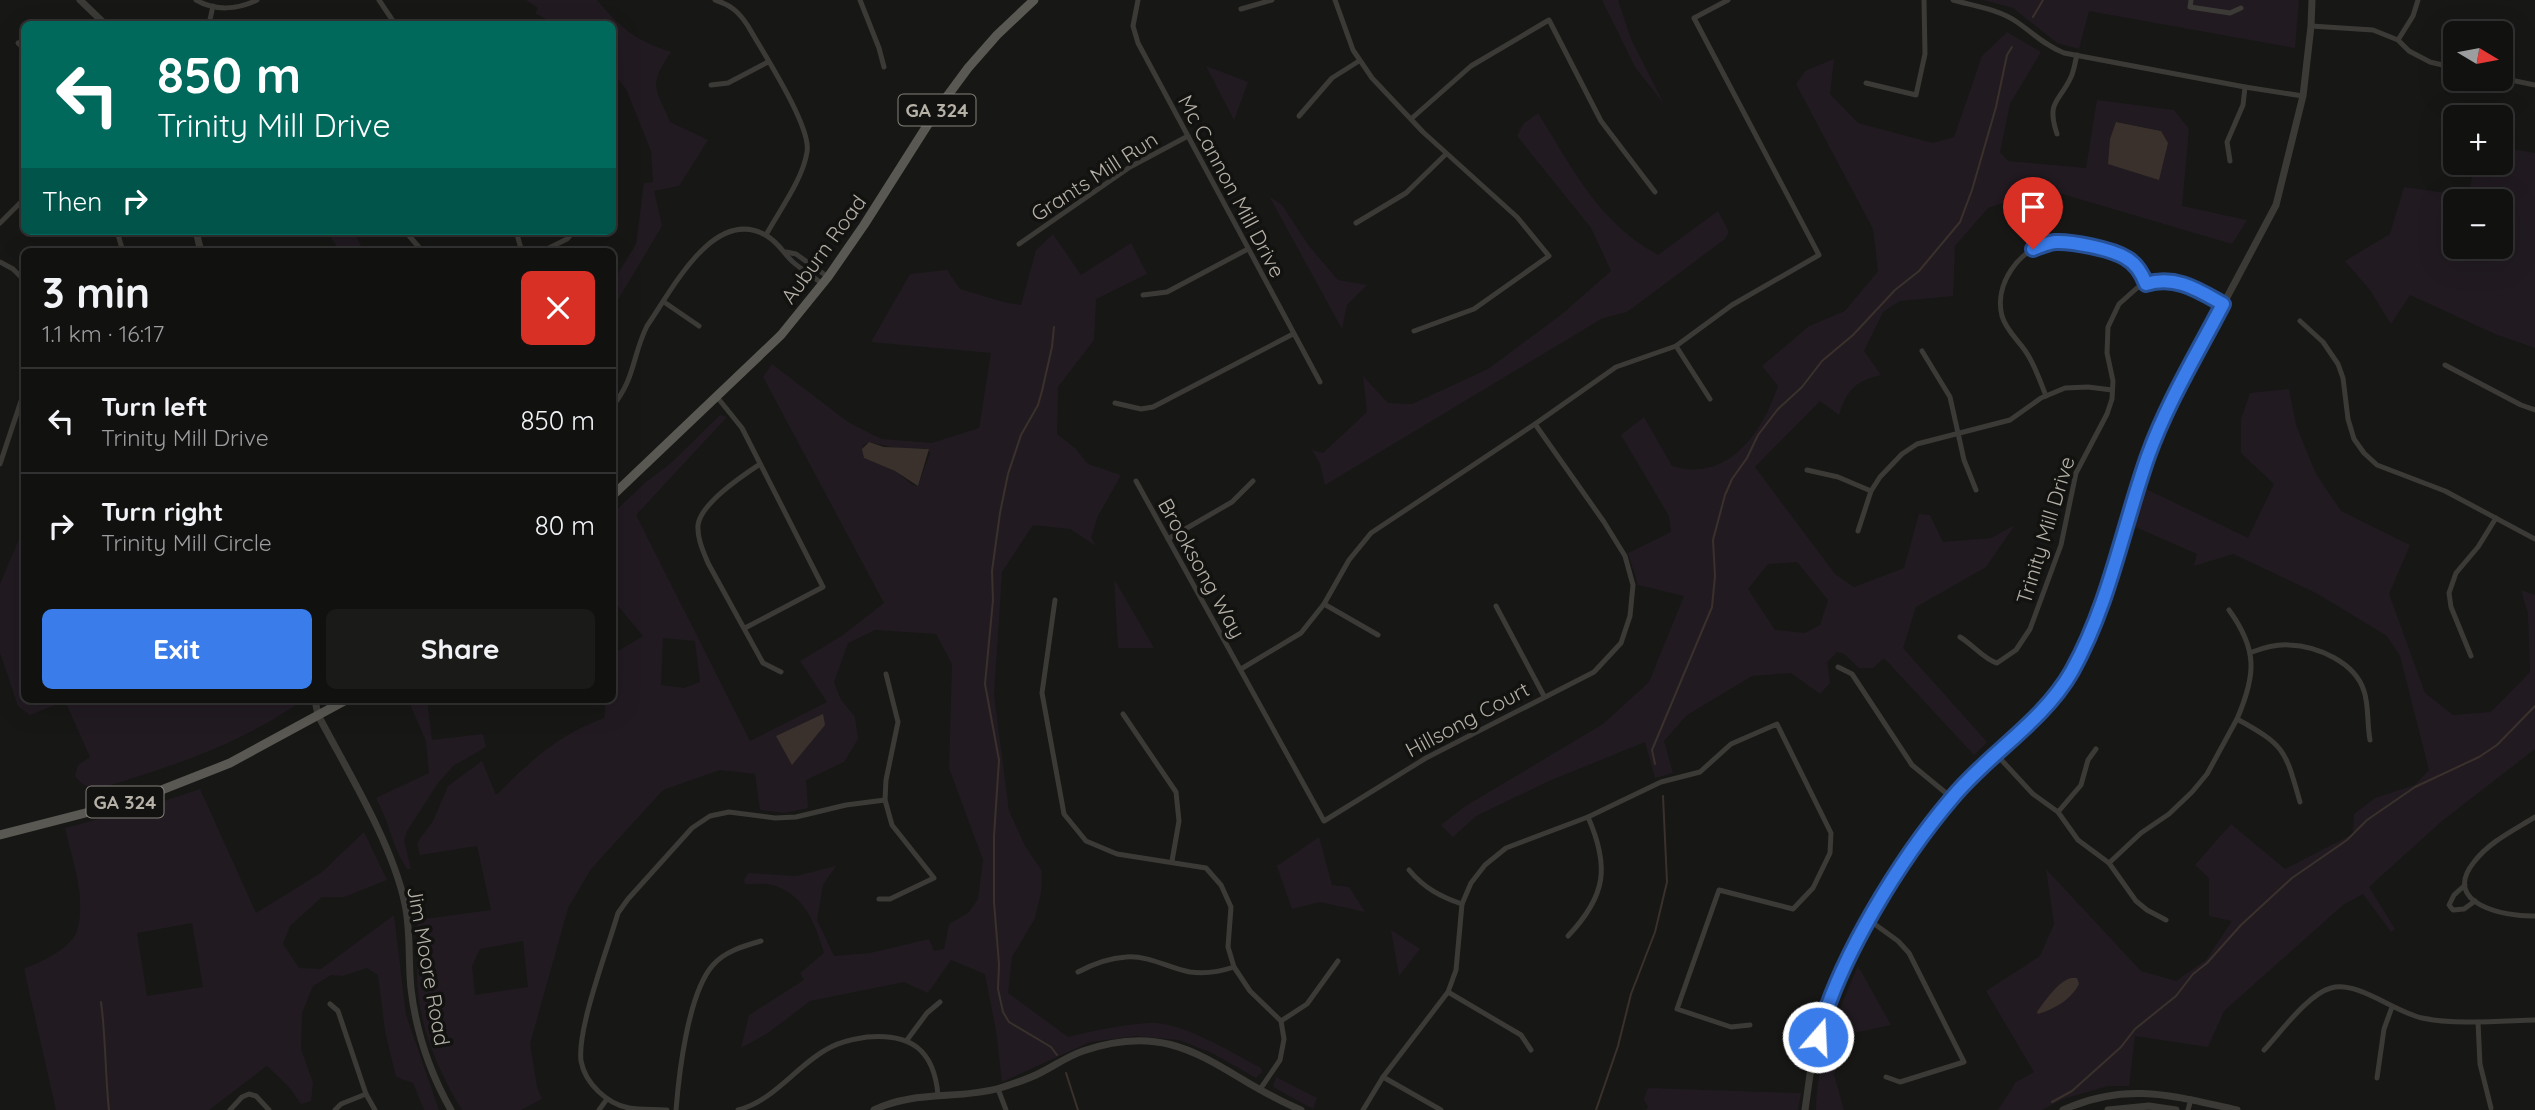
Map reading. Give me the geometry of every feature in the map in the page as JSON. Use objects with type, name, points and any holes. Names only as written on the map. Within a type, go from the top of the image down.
[{"type":"main road","name":"Auburn Road","points":[[616,492],[781,335],[826,281],[945,99],[990,43],[1034,0]]},
{"type":"main road","name":"GA 324","points":[[0,835],[136,800],[230,763],[340,703]]},
{"type":"street","points":[[80,0],[102,21]]},
{"type":"street","points":[[195,0],[225,9],[244,6],[257,0]]},
{"type":"street","points":[[379,0],[393,21]]},
{"type":"street","points":[[715,0],[726,3],[739,12],[802,123],[808,150],[801,172],[766,235]]},
{"type":"street","points":[[860,0],[884,67]]},
{"type":"street","name":"Mc Cannon Mill Drive","points":[[1138,0],[1133,26],[1138,43],[1320,382]]},
{"type":"street","points":[[1241,9],[1272,0]]},
{"type":"street","points":[[1335,0],[1359,61],[1446,154],[1517,216],[1549,256],[1474,309],[1414,331]]},
{"type":"street","points":[[1241,669],[1301,634],[1324,604],[1349,560],[1371,533],[1616,367],[1676,346],[1732,305],[1819,255],[1694,18],[1728,0]]},
{"type":"street","points":[[1866,83],[1916,95],[1925,54],[1924,0]]},
{"type":"street","points":[[1952,0],[2003,14],[2048,47],[2077,55],[2303,96]]},
{"type":"street","points":[[2191,0],[2190,7],[2230,13],[2241,8]]},
{"type":"street","points":[[1805,1110],[1813,1053],[1822,1021],[1841,975],[1894,878],[1952,797],[2060,691],[2088,639],[2149,454],[2174,397],[2276,205],[2303,96],[2312,0]]},
{"type":"street","points":[[2398,40],[2413,16],[2418,0]]},
{"type":"street","points":[[210,21],[213,6]]},
{"type":"street","points":[[1411,119],[1471,66],[1549,20],[1601,121],[1655,192]]},
{"type":"street","points":[[2311,26],[2373,30],[2398,40],[2409,51],[2430,62],[2443,65]]},
{"type":"street","points":[[18,43],[21,46]]},
{"type":"street","points":[[2057,134],[2051,117],[2053,108],[2071,77],[2077,55]]},
{"type":"street","points":[[1299,116],[1332,78],[1359,61]]},
{"type":"street","points":[[711,85],[729,83],[768,62]]},
{"type":"street","points":[[2513,80],[2535,85]]},
{"type":"street","points":[[2230,161],[2227,142],[2243,105],[2245,87]]},
{"type":"street","name":"Grants Mill Run","points":[[1018,244],[1130,167],[1188,136]]},
{"type":"street","points":[[1356,223],[1406,193],[1446,154]]},
{"type":"street","points":[[0,223],[21,202]]},
{"type":"street","points":[[616,402],[632,375],[640,340],[701,249],[715,238],[726,232],[740,230],[766,235],[786,252],[796,254],[826,281]]},
{"type":"street","points":[[549,248],[570,235]]},
{"type":"street","points":[[2046,396],[2026,353],[2002,316],[2002,287],[2007,276],[2022,257],[2033,249],[2052,242],[2062,242],[2110,251],[2128,258],[2136,265],[2142,271],[2146,284],[2163,281],[2184,283],[2223,304]]},
{"type":"street","points":[[1143,295],[1167,292],[1248,249]]},
{"type":"street","points":[[0,261],[21,277]]},
{"type":"street","name":"Trinity Mill Drive","points":[[1960,637],[1978,649],[1990,662],[1997,663],[2016,650],[2024,640],[2061,545],[2076,473],[2107,414],[2113,381],[2107,353],[2108,327],[2119,304],[2146,284]]},
{"type":"street","points":[[664,302],[699,326]]},
{"type":"street","points":[[2300,321],[2323,342],[2338,364],[2343,378],[2348,419],[2354,439],[2364,453],[2377,465],[2445,491],[2535,539]]},
{"type":"street","points":[[1115,403],[1140,409],[1153,407],[1293,334]]},
{"type":"street","points":[[1676,346],[1710,398]]},
{"type":"street","points":[[1922,351],[1950,397],[1964,460],[1976,490]]},
{"type":"street","points":[[2445,365],[2512,401],[2535,410]]},
{"type":"street","points":[[1858,531],[1871,491],[1885,471],[1917,444],[2010,420],[2046,396],[2074,387],[2112,390]]},
{"type":"street","points":[[717,397],[742,428],[822,587],[744,628]]},
{"type":"street","points":[[1,460],[21,409]]},
{"type":"street","name":"Hillsong Court","points":[[1324,821],[1398,774],[1594,672],[1621,643],[1630,617],[1633,585],[1625,556],[1535,424]]},
{"type":"street","points":[[760,464],[709,505],[698,527],[701,547],[708,563],[764,663],[781,672]]},
{"type":"street","points":[[1807,470],[1838,477],[1871,491]]},
{"type":"street","name":"Brooksong Way","points":[[1136,481],[1324,821]]},
{"type":"street","points":[[1168,539],[1224,508],[1253,481]]},
{"type":"street","points":[[2471,656],[2451,607],[2449,593],[2456,573],[2478,547],[2496,518]]},
{"type":"street","points":[[1055,600],[1042,693],[1064,814],[1086,841],[1117,854],[1206,868],[1221,885],[1231,907],[1228,947],[1234,967],[1250,990],[1280,1021],[1284,1039],[1283,1050],[1274,1071],[1261,1088]]},
{"type":"street","points":[[1324,604],[1378,635]]},
{"type":"street","points":[[1496,606],[1544,696]]},
{"type":"street","points":[[2109,863],[2169,814],[2207,774],[2248,696],[2253,674],[2252,652],[2229,610]]},
{"type":"street","points":[[2252,652],[2288,645],[2311,648],[2331,656],[2349,669],[2360,681],[2365,692],[2370,740]]},
{"type":"street","points":[[1838,667],[1852,674],[1912,765],[1952,797]]},
{"type":"street","points":[[880,899],[890,899],[934,878],[892,825],[885,800],[886,780],[898,722],[886,674]]},
{"type":"street","name":"Jim Moore Road","points":[[316,703],[318,715],[385,845],[405,901],[409,927],[411,989],[418,1027],[429,1063],[451,1110]]},
{"type":"street","points":[[1123,714],[1176,792],[1179,821],[1172,861]]},
{"type":"street","points":[[2237,719],[2275,742],[2286,755],[2300,802]]},
{"type":"street","points":[[1363,1110],[1383,1077],[1448,992],[1455,970],[1462,904],[1471,883],[1485,865],[1506,848],[1588,817],[1661,782],[1700,772],[1731,744],[1777,724],[1824,814],[1831,833],[1830,853],[1813,888],[1793,909],[1719,890],[1677,1009],[1731,1027],[1750,1025]]},
{"type":"street","points":[[2058,812],[2081,785],[2088,760],[2096,749]]},
{"type":"street","points":[[1995,753],[2033,794],[2058,812],[2078,841],[2109,863],[2136,901],[2166,920]]},
{"type":"street","points":[[667,1110],[629,1108],[607,1099],[595,1089],[582,1063],[582,1035],[618,914],[628,899],[692,828],[710,816],[729,813],[775,818],[796,817],[846,805],[885,800]]},
{"type":"street","points":[[1569,936],[1585,919],[1595,901],[1601,878],[1601,854],[1588,817]]},
{"type":"street","points":[[2535,817],[2496,841],[2474,862],[2467,874],[2465,885],[2469,896],[2475,901],[2498,912],[2535,916]]},
{"type":"street","points":[[1409,870],[1419,882],[1440,897],[1462,904]]},
{"type":"street","points":[[2465,885],[2454,895],[2449,905],[2453,910],[2459,911],[2475,901]]},
{"type":"street","points":[[1869,920],[1898,941],[1909,953],[1964,1062],[1900,1082],[1886,1077]]},
{"type":"street","points":[[676,1110],[680,1059],[701,981],[714,964],[731,951],[761,941]]},
{"type":"street","points":[[1079,972],[1107,960],[1124,957],[1148,960],[1190,972],[1212,973],[1234,967]]},
{"type":"street","points":[[1280,1021],[1307,1004],[1338,961]]},
{"type":"street","points":[[2264,1049],[2315,995],[2331,987],[2348,986],[2422,1018],[2478,1022],[2535,1020]]},
{"type":"street","points":[[1448,992],[1521,1035],[1531,1050]]},
{"type":"street","points":[[907,1040],[927,1013],[940,1002]]},
{"type":"street","points":[[331,1004],[338,1011],[366,1094],[375,1110]]},
{"type":"street","points":[[2377,1077],[2384,1029],[2392,1007]]},
{"type":"street","points":[[2478,1022],[2480,1065],[2492,1109]]},
{"type":"street","points":[[738,1110],[767,1096],[828,1048],[851,1039],[890,1035],[907,1040],[928,1059],[936,1076],[938,1095]]},
{"type":"street","points":[[874,1110],[903,1100],[998,1089],[1037,1075],[1080,1052],[1108,1043],[1131,1041],[1169,1044],[1196,1053],[1301,1110]]},
{"type":"street","points":[[1383,1077],[1441,1110]]},
{"type":"street","points":[[998,1089],[1006,1110]]},
{"type":"street","points":[[2063,1110],[2096,1098],[2149,1092],[2237,1110]]},
{"type":"street","points":[[230,1110],[242,1097],[249,1094],[256,1096],[269,1110]]},
{"type":"street","points":[[335,1110],[341,1104],[366,1094]]},
{"type":"street","points":[[599,1110],[607,1099]]},
{"type":"street","points":[[2188,1110],[2191,1099]]},
{"type":"street","points":[[2108,1110],[2149,1106],[2176,1110]]},
{"type":"shaded area","points":[[526,0],[597,0],[629,32],[671,52],[657,80],[656,87],[661,101],[670,122],[708,140],[679,186],[654,191],[662,226],[616,303],[616,277],[636,244],[644,183],[653,182],[651,151],[626,89],[616,77],[616,21],[550,21],[535,13],[538,8]]},
{"type":"shaded area","points":[[1602,0],[1618,0],[1631,39],[1664,104],[1635,67]]},
{"type":"shaded area","points":[[1983,0],[2299,0],[2295,48],[2089,11],[2079,49],[2057,43],[2013,8]]},
{"type":"shaded area","points":[[2007,32],[2041,52],[2010,104],[2000,152],[2008,161],[2086,168],[2097,100],[2174,110],[2189,129],[2182,206],[2247,220],[2232,244],[2045,189],[1988,208],[1955,246],[1953,296],[1900,301],[1883,312],[1864,351],[1881,375],[1865,380],[1853,388],[1839,415],[1820,401],[1755,467],[1835,574],[1854,587],[1904,568],[1919,514],[1930,515],[1943,542],[1991,538],[2015,525],[1986,567],[1916,607],[1903,648],[1987,742],[1974,755],[1884,658],[1873,668],[1859,668],[1844,654],[1837,652],[1827,662],[1830,683],[1820,694],[1791,673],[1752,676],[1687,715],[1664,741],[1673,773],[1655,778],[1645,742],[1549,781],[1476,816],[1453,837],[1441,825],[1464,807],[1603,724],[1649,682],[1684,596],[1638,585],[1628,553],[1671,532],[1669,516],[1621,435],[1644,417],[1672,466],[1692,469],[1710,467],[1726,461],[1740,450],[1763,421],[1778,386],[1762,366],[1809,326],[1845,311],[1878,271],[1873,229],[1796,84],[1805,71],[1834,59],[1830,94],[1858,123],[1933,143],[1954,137],[1982,56]],"holes":[[[2116,122],[2161,131],[2108,164]],[[1797,562],[1828,600],[1820,625],[1805,633],[1775,630],[1748,589],[1768,564]]]},
{"type":"shaded area","points":[[1206,66],[1248,82],[1234,120]]},
{"type":"shaded area","points":[[1538,113],[1589,193],[1619,227],[1637,242],[1658,255],[1718,211],[1729,232],[1725,239],[1627,312],[1603,318],[1325,485],[1320,464],[1312,450],[1323,453],[1367,412],[1363,376],[1388,403],[1412,404],[1488,369],[1562,314],[1611,271],[1591,228],[1517,136],[1524,123]]},
{"type":"shaded area","points":[[2116,122],[2161,131],[2168,143],[2159,180],[2108,164],[2110,139]]},
{"type":"shaded area","points":[[2513,149],[2535,153],[2535,348],[2495,334],[2410,295],[2391,324],[2370,290],[2345,261],[2390,234],[2404,187],[2443,192],[2443,259],[2513,259],[2513,189],[2469,189],[2472,175],[2513,175]]},
{"type":"shaded area","points":[[1269,196],[1282,205],[1309,246],[1338,280],[1367,285],[1347,305],[1342,329]]},
{"type":"shaded area","points":[[1053,234],[1081,275],[1131,243],[1147,274],[1096,299],[1094,340],[1058,387],[1057,434],[1075,448],[1088,464],[1121,475],[1098,516],[1091,537],[1096,546],[1070,529],[1033,525],[1002,572],[994,695],[1009,811],[1025,846],[1042,871],[1041,893],[1035,918],[1012,957],[1008,993],[1068,1037],[1134,1024],[1167,1025],[1210,1041],[1261,1068],[1262,1072],[1256,1078],[1212,1053],[1179,1040],[1136,1036],[1090,1042],[1002,1082],[985,974],[951,960],[928,993],[904,982],[810,1001],[768,1033],[741,1048],[749,1015],[804,980],[800,973],[824,953],[808,912],[794,896],[773,885],[745,884],[748,873],[796,876],[836,866],[823,885],[817,920],[834,956],[870,953],[929,939],[934,951],[944,949],[949,924],[968,913],[978,899],[983,860],[949,768],[952,664],[936,634],[875,630],[848,643],[834,682],[841,700],[855,717],[858,739],[844,762],[806,780],[808,808],[784,813],[760,810],[755,774],[720,770],[663,790],[591,869],[568,908],[530,1044],[537,1087],[542,1099],[521,1110],[462,1110],[439,1068],[423,1023],[417,983],[417,920],[491,910],[477,846],[420,855],[417,843],[433,821],[448,786],[482,761],[496,795],[558,741],[604,718],[606,703],[616,703],[616,652],[643,636],[616,604],[616,510],[670,464],[720,415],[727,417],[636,515],[750,741],[827,702],[800,661],[843,635],[884,603],[763,377],[772,364],[848,422],[881,439],[932,443],[979,428],[991,353],[871,342],[910,274],[947,270],[960,289],[1021,305],[1036,250]],"holes":[[[869,442],[896,448],[926,448],[930,453],[918,486],[895,471],[864,458],[863,445]],[[663,638],[695,641],[700,682],[684,688],[661,685]],[[523,941],[528,987],[475,995],[472,966],[480,949]]]},
{"type":"shaded area","points":[[329,235],[356,235],[362,248],[338,248]]},
{"type":"shaded area","points":[[2289,389],[2296,425],[2316,474],[2341,511],[2410,545],[2389,594],[2425,693],[2453,715],[2491,712],[2530,672],[2528,613],[2521,590],[2535,595],[2535,749],[2442,821],[2369,887],[2395,929],[2391,932],[2363,894],[2343,905],[2224,1011],[2208,1047],[2135,1036],[2129,1086],[2108,1086],[2063,1099],[2042,1110],[1998,1110],[2016,1082],[2034,1072],[1986,991],[2040,956],[2054,924],[2046,869],[2141,971],[2176,981],[2206,960],[2232,921],[2209,916],[2209,878],[2195,865],[2231,824],[2285,869],[2353,834],[2354,814],[2375,798],[2415,785],[2429,770],[2400,656],[2387,636],[2316,593],[2233,554],[2194,566],[2197,554],[2131,525],[2144,488],[2248,538],[2274,484],[2241,453],[2241,419],[2250,393]]},
{"type":"shaded area","points":[[869,442],[884,447],[929,449],[918,486],[895,471],[864,458],[862,449]]},
{"type":"shaded area","points":[[21,534],[21,703],[60,703],[30,715],[18,706],[0,653],[0,584]]},
{"type":"shaded area","points":[[1114,579],[1154,648],[1118,648]]},
{"type":"shaded area","points":[[66,703],[298,703],[254,730],[204,753],[101,788],[89,787],[75,776],[78,765],[90,757]]},
{"type":"shaded area","points":[[409,703],[427,703],[432,740],[483,734],[486,747],[453,766],[438,783],[407,831],[404,841],[411,869],[407,869],[376,798],[429,773],[426,741]]},
{"type":"shaded area","points":[[823,714],[825,725],[792,765],[776,736]]},
{"type":"shaded area","points":[[200,789],[256,913],[322,872],[364,832],[387,880],[344,897],[322,897],[290,926],[283,944],[299,968],[321,969],[394,915],[406,1015],[439,1110],[424,1110],[413,1083],[396,1077],[385,1031],[378,975],[367,968],[343,976],[331,975],[313,986],[302,1013],[301,1049],[313,1083],[311,1101],[301,1104],[289,1087],[267,1066],[209,1110],[56,1110],[24,969],[62,949],[74,938],[77,931],[80,918],[79,892],[65,828],[146,807]],"holes":[[[192,923],[203,987],[147,996],[137,933]]]},
{"type":"shaded area","points":[[1319,837],[1332,885],[1349,887],[1365,912],[1320,902],[1292,909],[1277,866]]},
{"type":"shaded area","points":[[1391,930],[1420,949],[1399,976]]},
{"type":"shaded area","points":[[1858,966],[1891,1025],[1849,1034],[1834,1075],[1844,1110],[1816,1110],[1824,1054]]},
{"type":"shaded area","points":[[2072,978],[2077,978],[2079,984],[2071,995],[2056,1007],[2038,1014],[2053,992]]},
{"type":"shaded area","points":[[1276,1077],[1317,1098],[1313,1109],[1275,1088],[1273,1086]]},
{"type":"shaded area","points":[[1648,1088],[1801,1093],[1798,1110],[1646,1110],[1648,1107],[1644,1099]]},
{"type":"waterway","points":[[2033,17],[2043,0]]},
{"type":"waterway","points":[[1655,764],[1652,750],[1712,607],[1715,576],[1713,540],[1732,479],[1747,458],[1758,435],[1778,409],[1802,387],[1822,361],[1853,335],[1895,290],[1919,271],[1960,222],[1996,107],[2007,55],[2012,47]]},
{"type":"waterway","points":[[1054,327],[1038,405],[1021,435],[1008,474],[1000,513],[992,571],[993,600],[985,684],[999,760],[994,836],[998,989],[1003,1012],[1009,1022],[1051,1047],[1057,1055]]},
{"type":"waterway","points":[[2052,1102],[2072,1091],[2121,1047],[2135,1029],[2176,996],[2193,974],[2207,963],[2241,925],[2292,878],[2347,840],[2367,820],[2415,787],[2479,757],[2497,745],[2535,706]]},
{"type":"waterway","points":[[1596,1110],[1618,1046],[1631,994],[1655,932],[1667,882],[1663,796]]},
{"type":"waterway","points":[[101,1002],[109,1110]]},
{"type":"waterway","points":[[1066,1073],[1078,1110]]},
{"type":"route","points":[[1818,1037],[1841,975],[1888,887],[1912,852],[1952,797],[1995,753],[2040,713],[2060,691],[2073,669],[2088,639],[2110,577],[2149,454],[2174,397],[2223,304],[2184,283],[2163,281],[2146,284],[2142,271],[2136,265],[2128,258],[2110,251],[2062,242],[2052,242],[2033,249]]}]
